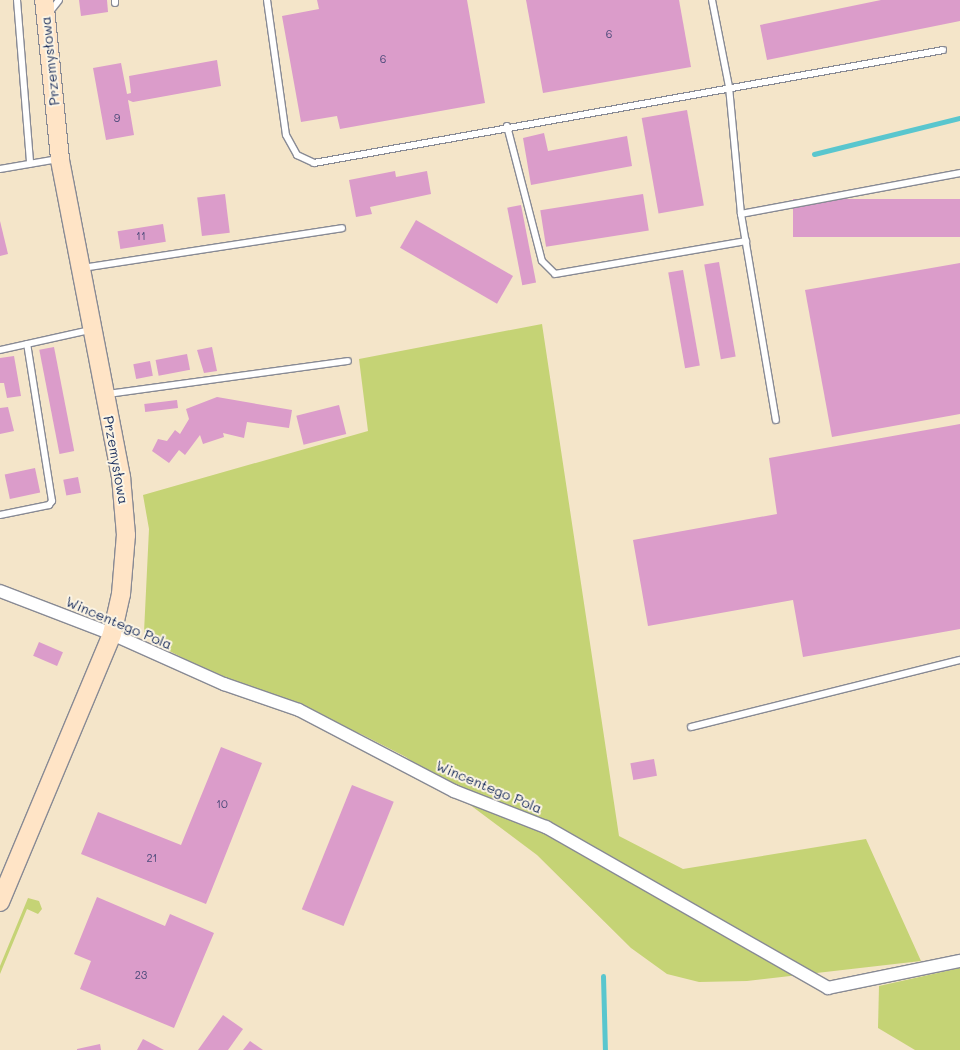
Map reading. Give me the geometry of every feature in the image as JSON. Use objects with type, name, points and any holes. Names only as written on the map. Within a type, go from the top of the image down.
[{"type":"street","name":"Przemysłowa","points":[[0,902],[112,634],[122,594],[126,535],[121,476],[90,330],[81,268],[60,159],[44,0]]},
{"type":"street","name":"Wincentego Pola","points":[[0,591],[112,634],[224,684],[299,710],[454,791],[546,827],[828,988],[960,960]]},
{"type":"lane","points":[[17,0],[30,163]]},
{"type":"lane","points":[[46,18],[59,0]]},
{"type":"lane","points":[[267,0],[286,135],[297,155],[304,161],[314,162],[507,126],[942,50]]},
{"type":"lane","points":[[712,0],[729,87],[741,214],[776,420]]},
{"type":"lane","points":[[507,126],[542,261],[554,274],[746,241]]},
{"type":"lane","points":[[0,169],[60,159]]},
{"type":"lane","points":[[741,214],[960,174]]},
{"type":"lane","points":[[81,268],[342,228]]},
{"type":"lane","points":[[0,350],[90,330]]},
{"type":"lane","points":[[0,515],[49,505],[52,501],[27,344]]},
{"type":"lane","points":[[105,394],[348,361]]},
{"type":"lane","points":[[692,727],[960,660]]},
{"type":"green space","points":[[542,324],[619,836],[683,869],[866,839],[921,961],[747,981],[699,982],[667,974],[631,948],[537,855],[406,757],[361,734],[229,682],[156,644],[144,632],[149,529],[143,495],[368,431],[359,359]]},
{"type":"green space","points":[[28,898],[39,901],[42,909],[38,914],[27,909],[0,974],[0,966]]},
{"type":"green space","points":[[960,968],[960,1050],[915,1050],[878,1028],[879,986]]},
{"type":"building","points":[[79,0],[107,0],[108,12],[81,16]]},
{"type":"building","points":[[317,0],[467,0],[485,103],[340,129],[337,116],[301,122],[282,16],[319,9]]},
{"type":"building","points":[[526,0],[679,0],[691,67],[543,93]]},
{"type":"building","points":[[881,0],[960,0],[960,21],[767,60],[760,25]]},
{"type":"building","points":[[217,60],[221,86],[133,102],[128,100],[134,135],[106,140],[93,68],[121,63],[127,94],[131,93],[129,76]]},
{"type":"building","points":[[687,110],[704,206],[659,214],[642,118]]},
{"type":"building","points":[[544,133],[548,151],[627,136],[632,166],[531,185],[523,138]]},
{"type":"building","points":[[395,171],[396,177],[427,171],[431,194],[370,207],[372,214],[356,217],[349,180]]},
{"type":"building","points":[[225,194],[230,233],[202,236],[197,197]]},
{"type":"building","points":[[643,194],[649,231],[546,247],[540,210]]},
{"type":"building","points":[[793,199],[960,199],[960,237],[793,237]]},
{"type":"building","points":[[521,205],[536,283],[522,285],[507,208]]},
{"type":"building","points":[[416,220],[513,276],[497,304],[400,248]]},
{"type":"building","points":[[0,221],[8,254],[0,256]]},
{"type":"building","points":[[163,224],[166,242],[120,249],[118,231]]},
{"type":"building","points":[[719,262],[736,357],[721,359],[704,265]]},
{"type":"building","points":[[960,263],[960,414],[832,437],[805,290]]},
{"type":"building","points":[[683,270],[700,366],[685,368],[668,273]]},
{"type":"building","points":[[54,347],[74,451],[60,454],[39,350]]},
{"type":"building","points":[[212,347],[217,371],[204,373],[197,350]]},
{"type":"building","points":[[187,354],[190,370],[159,376],[156,360]]},
{"type":"building","points":[[14,356],[21,396],[7,398],[4,383],[0,383],[0,358]]},
{"type":"building","points":[[150,361],[153,376],[136,379],[133,364]]},
{"type":"building","points":[[217,397],[292,410],[289,428],[247,422],[244,438],[223,433],[224,437],[203,444],[200,435],[185,455],[179,450],[169,463],[152,451],[158,439],[167,441],[175,430],[180,434],[189,419],[186,409]]},
{"type":"building","points":[[177,400],[178,408],[145,412],[144,404]]},
{"type":"building","points":[[339,405],[346,434],[304,445],[296,416]]},
{"type":"building","points":[[8,407],[14,431],[0,434],[0,408]]},
{"type":"building","points":[[960,424],[960,629],[803,657],[793,600],[648,626],[633,540],[777,514],[769,458]]},
{"type":"building","points":[[35,468],[40,492],[10,499],[5,474]]},
{"type":"building","points":[[78,477],[81,493],[66,496],[63,480]]},
{"type":"building","points":[[39,642],[63,652],[57,666],[33,656]]},
{"type":"building","points":[[221,747],[262,763],[206,904],[81,854],[98,812],[181,845]]},
{"type":"building","points":[[654,759],[657,776],[633,780],[630,763]]},
{"type":"building","points":[[352,785],[394,802],[344,926],[302,909]]},
{"type":"building","points":[[97,897],[165,926],[170,914],[214,933],[174,1028],[80,989],[91,961],[74,954]]},
{"type":"building","points":[[223,1015],[243,1029],[228,1050],[198,1050]]},
{"type":"building","points":[[143,1039],[164,1050],[137,1050]]},
{"type":"building","points":[[250,1041],[263,1050],[243,1050]]},
{"type":"building","points":[[100,1044],[101,1050],[77,1050],[77,1049]]},
{"type":"waterway","points":[[814,154],[960,118]]},
{"type":"waterway","points":[[603,976],[605,1050]]}]
